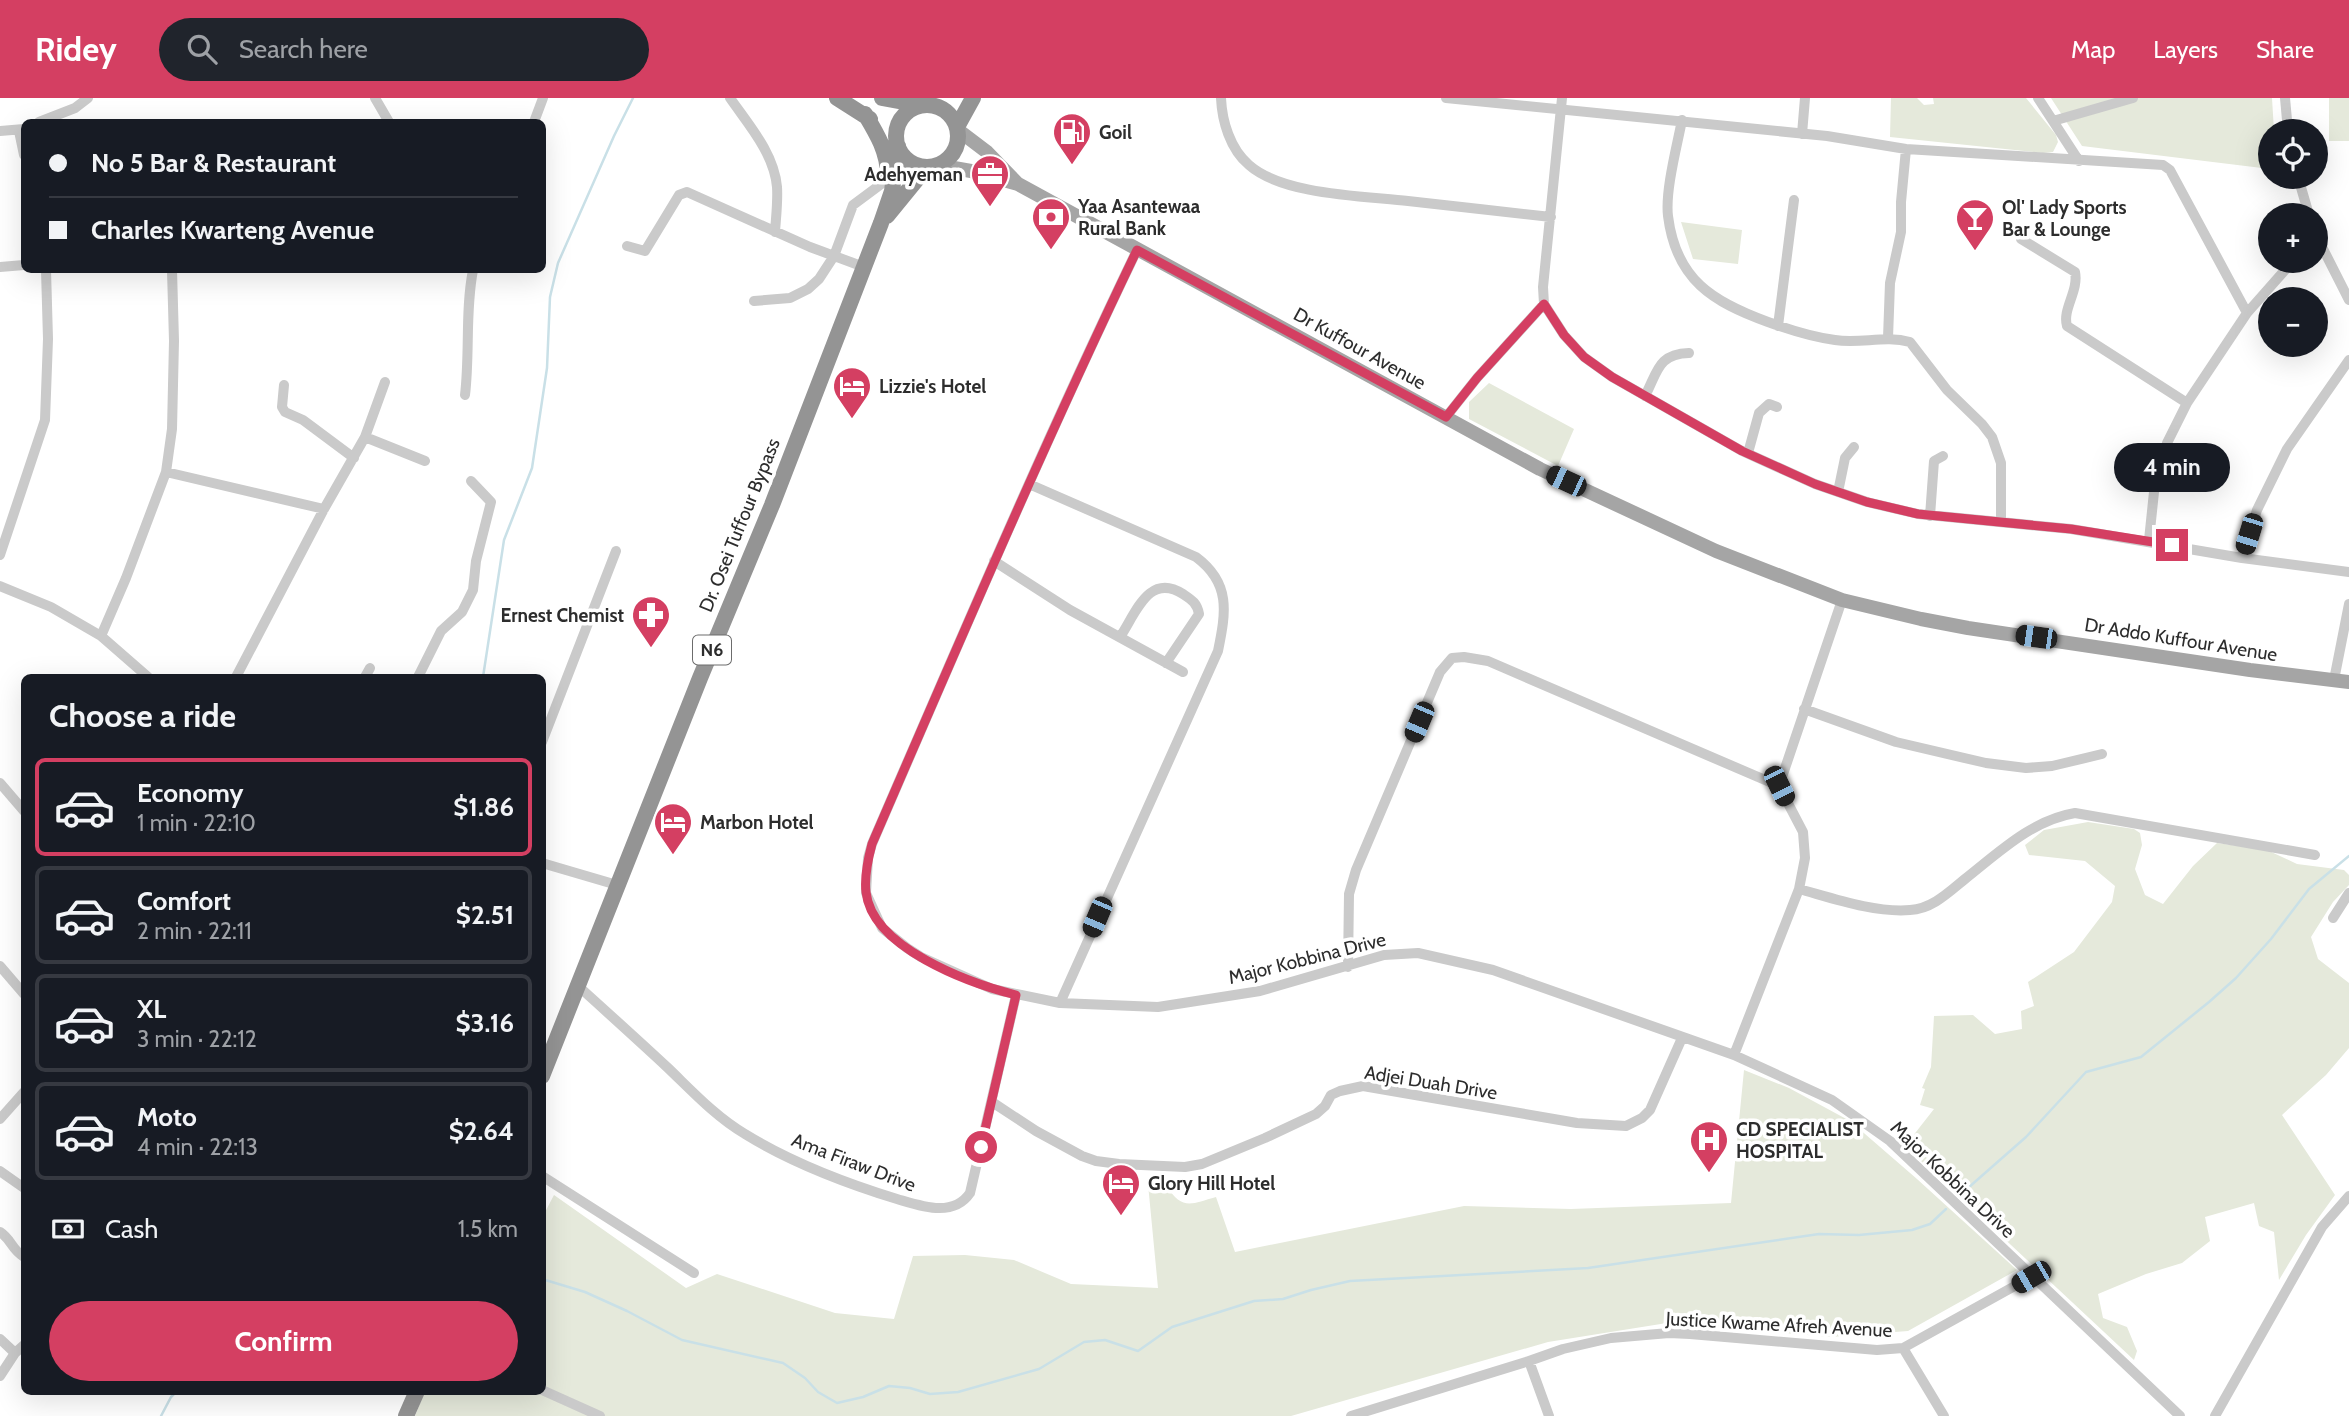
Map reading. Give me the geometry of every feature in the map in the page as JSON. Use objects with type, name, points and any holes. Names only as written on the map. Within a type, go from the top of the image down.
[{"type":"highway","points":[[837,98],[865,114],[897,144],[904,157],[914,164],[932,166]]},
{"type":"highway","points":[[883,98],[934,105],[952,117],[957,129]]},
{"type":"highway","name":"N6","points":[[932,166],[945,161],[956,148],[957,129],[973,98]]},
{"type":"highway","name":"N6","points":[[897,144],[899,123],[911,109],[926,103]]},
{"type":"highway","points":[[865,114],[887,157],[888,179],[882,219]]},
{"type":"highway","name":"Dr. Osei Tuffour Bypass","points":[[546,1066],[772,505],[864,267],[892,191],[897,144]]},
{"type":"highway","name":"Dr. Osei Tuffour Bypass","points":[[882,219],[932,166]]},
{"type":"highway","points":[[406,1416],[415,1395]]},
{"type":"main road","points":[[957,129],[987,152],[1018,184]]},
{"type":"main road","points":[[932,166],[971,171],[1018,184]]},
{"type":"main road","name":"Dr Kuffour Avenue","points":[[1018,184],[1541,469],[1703,545],[1842,600]]},
{"type":"main road","name":"Dr Addo Kuffour Avenue","points":[[1842,600],[1968,628],[2349,682]]},
{"type":"street","points":[[47,119],[75,108],[88,98]]},
{"type":"street","points":[[374,98],[388,119]]},
{"type":"street","points":[[535,119],[543,98]]},
{"type":"street","points":[[730,98],[765,149],[775,178],[775,232]]},
{"type":"street","points":[[1221,98],[1222,117],[1230,138],[1247,164],[1267,177],[1309,190],[1551,217]]},
{"type":"street","points":[[1446,98],[1562,104],[1906,149],[2156,164],[2169,170],[2247,313]]},
{"type":"street","points":[[1802,134],[1805,98]]},
{"type":"street","points":[[2038,98],[2079,161]]},
{"type":"street","points":[[2053,121],[2133,98]]},
{"type":"street","points":[[2285,98],[2287,119]]},
{"type":"street","points":[[1562,104],[1543,287],[1544,304],[1564,335],[1584,357],[1612,377],[1748,453],[1838,492],[1899,510],[1930,516],[2149,540],[2242,558],[2349,572]]},
{"type":"street","points":[[1682,120],[1667,214],[1679,257],[1696,282],[1728,307],[1813,337],[1856,342],[1888,338],[1910,342],[1947,390],[1992,437],[2001,463],[2001,522]]},
{"type":"street","points":[[0,131],[21,130]]},
{"type":"street","points":[[1888,338],[1890,283],[1902,232],[1901,202],[1906,149]]},
{"type":"street","points":[[754,300],[790,298],[808,289],[819,279],[834,256],[853,205],[888,179]]},
{"type":"street","points":[[627,246],[645,251],[679,195],[687,192],[775,232],[864,267]]},
{"type":"street","points":[[1779,326],[1794,200]]},
{"type":"street","points":[[2021,239],[2075,272],[2077,281],[2065,319],[2067,326],[2187,403]]},
{"type":"street","name":"Major Kobbina Drive","points":[[1137,250],[1028,484],[872,844],[868,858],[866,893],[882,928],[907,948],[992,989],[1060,1003],[1139,1007],[1174,1005],[1260,991],[1384,955],[1418,953],[1493,970],[1734,1055],[1832,1100],[1891,1141],[2180,1416]]},
{"type":"street","points":[[2328,254],[2344,278],[2349,300]]},
{"type":"street","points":[[0,267],[21,265]]},
{"type":"street","points":[[0,555],[45,420],[48,338],[46,273]]},
{"type":"street","points":[[100,636],[126,578],[166,472],[172,429],[172,273]]},
{"type":"street","points":[[466,395],[468,309],[473,273]]},
{"type":"street","points":[[2149,540],[2154,492],[2167,443],[2187,403],[2247,313],[2282,273]]},
{"type":"street","points":[[1446,417],[1477,378],[1544,304]]},
{"type":"street","points":[[1646,396],[1663,362],[1672,354],[1689,353]]},
{"type":"street","points":[[2242,558],[2256,510],[2287,449],[2349,360]]},
{"type":"street","points":[[238,674],[365,437],[385,382]]},
{"type":"street","points":[[284,385],[282,407],[285,412],[303,420],[354,458]]},
{"type":"street","points":[[1748,453],[1759,413],[1769,404],[1777,407]]},
{"type":"street","points":[[365,437],[425,461]]},
{"type":"street","points":[[1838,492],[1845,458],[1854,447]]},
{"type":"street","points":[[1930,516],[1934,461],[1942,456]]},
{"type":"street","points":[[166,472],[324,509]]},
{"type":"street","points":[[420,674],[441,631],[461,612],[473,590],[476,561],[491,502],[471,481]]},
{"type":"street","points":[[1028,484],[1196,557],[1221,585],[1224,597],[1218,651],[1060,1003]]},
{"type":"street","points":[[546,732],[616,551]]},
{"type":"street","points":[[994,561],[1070,610],[1183,672]]},
{"type":"street","points":[[0,586],[51,607],[100,636],[144,674]]},
{"type":"street","points":[[1121,636],[1149,592],[1160,586],[1173,587],[1197,605],[1199,614],[1166,663]]},
{"type":"street","points":[[1779,786],[1842,600]]},
{"type":"street","points":[[2334,681],[2349,604]]},
{"type":"street","points":[[1348,967],[1349,894],[1356,870],[1440,672],[1452,658],[1488,661],[1779,786],[1803,832],[1805,858],[1799,889],[1734,1055]]},
{"type":"street","points":[[1804,709],[1896,742],[1986,763],[2026,768],[2052,766],[2102,754]]},
{"type":"street","points":[[0,783],[21,808]]},
{"type":"street","points":[[1799,889],[1900,910],[1924,907],[1942,897],[2013,841],[2048,820],[2075,813],[2315,855]]},
{"type":"street","points":[[546,864],[617,886]]},
{"type":"street","points":[[2333,918],[2349,893]]},
{"type":"street","points":[[0,966],[21,990]]},
{"type":"street","name":"Ama Firaw Drive","points":[[577,985],[694,1093],[744,1133],[799,1163],[866,1190],[926,1208],[959,1205],[970,1193],[1016,995]]},
{"type":"street","name":"Adjei Duah Drive","points":[[992,1102],[1036,1131],[1096,1161],[1185,1167],[1202,1164],[1265,1138],[1316,1114],[1325,1106],[1331,1095],[1363,1086],[1577,1123],[1626,1126],[1650,1111],[1682,1038]]},
{"type":"street","points":[[0,1119],[21,1095]]},
{"type":"street","points":[[0,1171],[21,1186]]},
{"type":"street","points":[[546,1179],[694,1273]]},
{"type":"street","points":[[2215,1416],[2322,1227],[2349,1196]]},
{"type":"street","points":[[0,1232],[21,1255]]},
{"type":"street","name":"Justice Kwame Afreh Avenue","points":[[1351,1416],[1586,1342],[1623,1336],[1669,1333],[1877,1350],[1903,1348],[2031,1277]]},
{"type":"street","points":[[0,1339],[15,1353]]},
{"type":"street","points":[[0,1376],[21,1348]]},
{"type":"street","points":[[1903,1348],[1944,1416]]},
{"type":"street","points":[[1529,1361],[1549,1416]]},
{"type":"street","points":[[546,1392],[600,1416]]},
{"type":"shaded area","points":[[1891,98],[1917,98],[1924,105],[1934,104],[1933,98],[2026,98],[2056,135],[2058,142],[2053,152],[2043,153],[1890,137]]},
{"type":"shaded area","points":[[2051,98],[2272,98],[2273,119],[2258,119],[2258,168],[2082,146]]},
{"type":"shaded area","points":[[2329,98],[2349,98],[2349,141],[2329,141]]},
{"type":"shaded area","points":[[1681,222],[1742,230],[1738,264],[1693,259]]},
{"type":"shaded area","points":[[1489,383],[1574,429],[1558,466],[1469,419],[1469,402]]},
{"type":"shaded area","points":[[2088,822],[2134,829],[2140,833],[2142,845],[2135,869],[2145,895],[2163,904],[2193,866],[2217,843],[2267,850],[2297,864],[2344,870],[2349,875],[2349,885],[2333,902],[2311,937],[2318,959],[2349,983],[2349,1048],[2326,1075],[2282,1115],[2335,1195],[2306,1235],[2279,1280],[2274,1232],[2259,1226],[2254,1203],[2205,1217],[2210,1241],[2182,1263],[2146,1274],[2098,1294],[2103,1318],[2127,1327],[2137,1351],[2134,1360],[1905,1146],[1934,1109],[1920,1105],[1925,1089],[1922,1088],[1931,1067],[1934,1016],[1973,1015],[1995,1034],[2022,1029],[2021,1011],[2034,1006],[2028,982],[2074,952],[2112,902],[2115,886],[2085,861],[2029,855],[2025,845],[2044,830]]},
{"type":"shaded area","points":[[1744,1070],[1789,1088],[1850,1121],[2017,1270],[1908,1331],[1831,1337],[1667,1323],[1548,1342],[1291,1416],[415,1416],[423,1395],[546,1395],[546,1210],[554,1195],[686,1288],[717,1274],[835,1313],[894,1319],[913,1256],[965,1255],[1014,1260],[1071,1284],[1158,1288],[1148,1184],[1166,1185],[1182,1202],[1200,1202],[1216,1197],[1235,1252],[1464,1206],[1571,1209],[1731,1203]]},
{"type":"waterway","points":[[483,674],[504,540],[532,468],[547,368],[550,297],[558,263],[633,98]]},
{"type":"waterway","points":[[1960,1195],[2026,1137],[2086,1072],[2141,1057],[2209,1002],[2236,978],[2271,939],[2309,889],[2349,856]]},
{"type":"waterway","points":[[546,1280],[585,1292],[682,1340],[783,1363],[805,1378],[818,1392],[837,1403],[863,1397],[889,1386],[930,1394],[958,1392],[1039,1369],[1084,1342],[1105,1340],[1138,1351],[1172,1327],[1254,1301],[1283,1299],[1350,1281],[1588,1268],[1819,1234],[1859,1235],[1912,1230],[1930,1224],[1946,1209]]},
{"type":"waterway","points":[[161,1416],[173,1395]]},
{"type":"place","name":"Goil","points":[[1072,166]]},
{"type":"place","name":"Adehyeman","points":[[990,208]]},
{"type":"place","name":"Yaa Asantewaa Rural Bank","points":[[1051,251]]},
{"type":"place","name":"Ol' Lady Sports Bar & Lounge","points":[[1975,252]]},
{"type":"place","name":"Lizzie's Hotel","points":[[852,420]]},
{"type":"place","name":"Ernest Chemist","points":[[651,649]]},
{"type":"place","name":"Marbon Hotel","points":[[673,856]]},
{"type":"place","name":"CD SPECIALIST HOSPITAL","points":[[1709,1174]]},
{"type":"place","name":"Glory Hill Hotel","points":[[1121,1217]]},
{"type":"route","points":[[981,1147],[1016,995],[992,989],[937,965],[907,948],[882,928],[866,893],[868,858],[994,561],[1088,351],[1137,250],[1446,417],[1477,378],[1544,304],[1564,335],[1584,357],[1612,377],[1742,451],[1815,484],[1867,502],[1918,514],[2071,529],[2172,545]]}]
